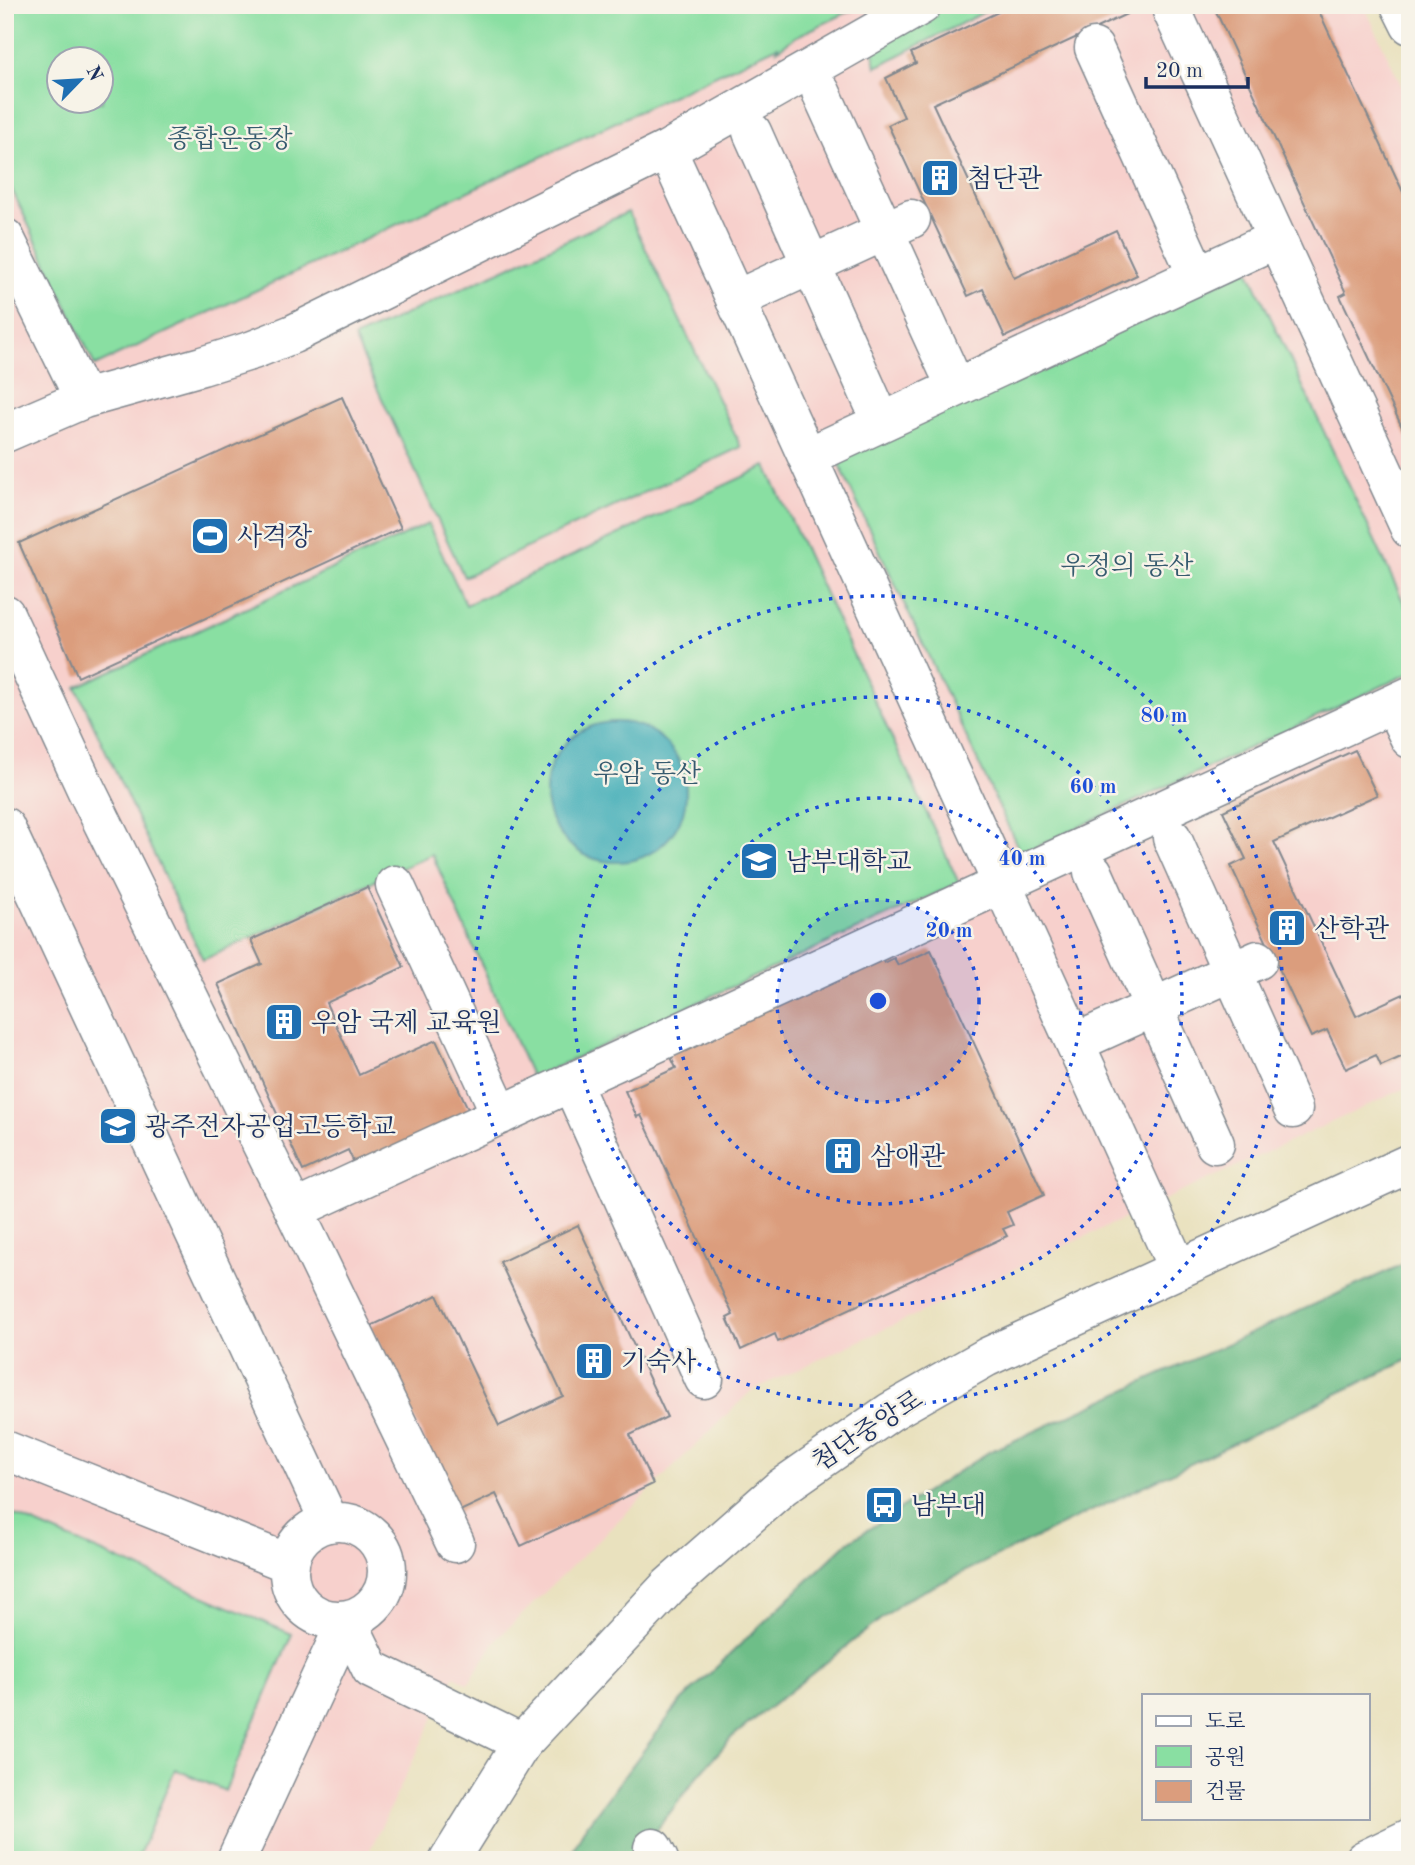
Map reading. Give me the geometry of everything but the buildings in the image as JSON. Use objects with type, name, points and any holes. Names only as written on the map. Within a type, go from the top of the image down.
[{"type":"street","points":[[5,433],[84,399],[202,366],[293,334],[667,150],[922,5]]},
{"type":"street","points":[[1401,5],[1410,25]]},
{"type":"street","points":[[1172,11],[1410,529]]},
{"type":"street","points":[[1094,48],[1197,275]]},
{"type":"street","points":[[821,92],[897,225],[947,368]]},
{"type":"street","points":[[752,132],[873,403]]},
{"type":"street","points":[[667,150],[1178,1269]]},
{"type":"street","points":[[735,300],[897,225]]},
{"type":"street","points":[[5,238],[84,399]]},
{"type":"street","points":[[807,457],[1276,239]]},
{"type":"street","points":[[5,614],[86,789],[294,1210],[454,1543]]},
{"type":"street","points":[[294,1210],[1401,700],[1410,739]]},
{"type":"street","points":[[5,827],[330,1523]]},
{"type":"street","points":[[1172,838],[1245,966],[1293,1108]]},
{"type":"street","points":[[1093,872],[1215,1144]]},
{"type":"street","points":[[395,885],[500,1115]]},
{"type":"street","points":[[1075,1043],[1245,966]]},
{"type":"street","points":[[571,1082],[704,1379]]},
{"type":"street","name":"첨단중앙로","points":[[449,1860],[522,1743],[669,1586],[782,1487],[890,1412],[987,1357],[1410,1163]]},
{"type":"street","points":[[5,1450],[290,1564]]},
{"type":"street","points":[[345,1522],[360,1527],[382,1548],[386,1563],[384,1586],[373,1606],[361,1615],[346,1620],[331,1620],[316,1615],[304,1606],[295,1594],[290,1579],[290,1564],[303,1537],[330,1523],[345,1522]]},
{"type":"street","points":[[346,1620],[371,1669],[522,1743]]},
{"type":"street","points":[[236,1860],[346,1620]]},
{"type":"street","points":[[1364,1860],[1410,1838]]},
{"type":"shaded area","name":"남부대학교","points":[[5,5],[1364,5],[1410,104],[1410,1086],[751,1391],[495,1641],[468,1684],[454,1676],[365,1860],[5,1860]]},
{"type":"green space","name":"종합운동장","points":[[5,5],[863,5],[795,37],[777,50],[778,46],[95,366],[5,175]]},
{"type":"green space","points":[[946,5],[998,5],[876,67],[873,49]]},
{"type":"green space","points":[[628,212],[741,447],[464,577],[354,338]]},
{"type":"green space","name":"우정의 동산","points":[[1248,269],[1410,616],[1410,673],[1021,854],[837,460]]},
{"type":"green space","name":"우암 동산","points":[[766,466],[959,883],[532,1078],[432,854],[203,960],[76,687],[428,524],[466,605]]},
{"type":"green space","points":[[1410,1261],[1410,1359],[905,1600],[732,1737],[697,1777],[634,1860],[568,1860],[584,1829],[681,1701],[847,1543],[989,1452]]},
{"type":"green space","points":[[5,1511],[292,1634],[225,1791],[175,1769],[137,1860],[5,1860]]},
{"type":"water","points":[[616,722],[643,727],[666,742],[681,765],[686,792],[681,819],[666,842],[643,857],[616,862],[589,857],[566,842],[551,819],[546,792],[551,765],[566,742],[589,727]]},
{"type":"place","name":"첨단관","points":[[940,178]]},
{"type":"place","name":"사격장","points":[[210,536]]},
{"type":"place","name":"남부대학교","points":[[759,861]]},
{"type":"place","name":"산학관","points":[[1287,928]]},
{"type":"place","name":"우암 국제 교육원","points":[[284,1022]]},
{"type":"place","name":"광주전자공업고등학교","points":[[118,1126]]},
{"type":"place","name":"삼애관","points":[[843,1156]]},
{"type":"place","name":"기숙사","points":[[594,1361]]},
{"type":"place","name":"남부대","points":[[884,1505]]}]
